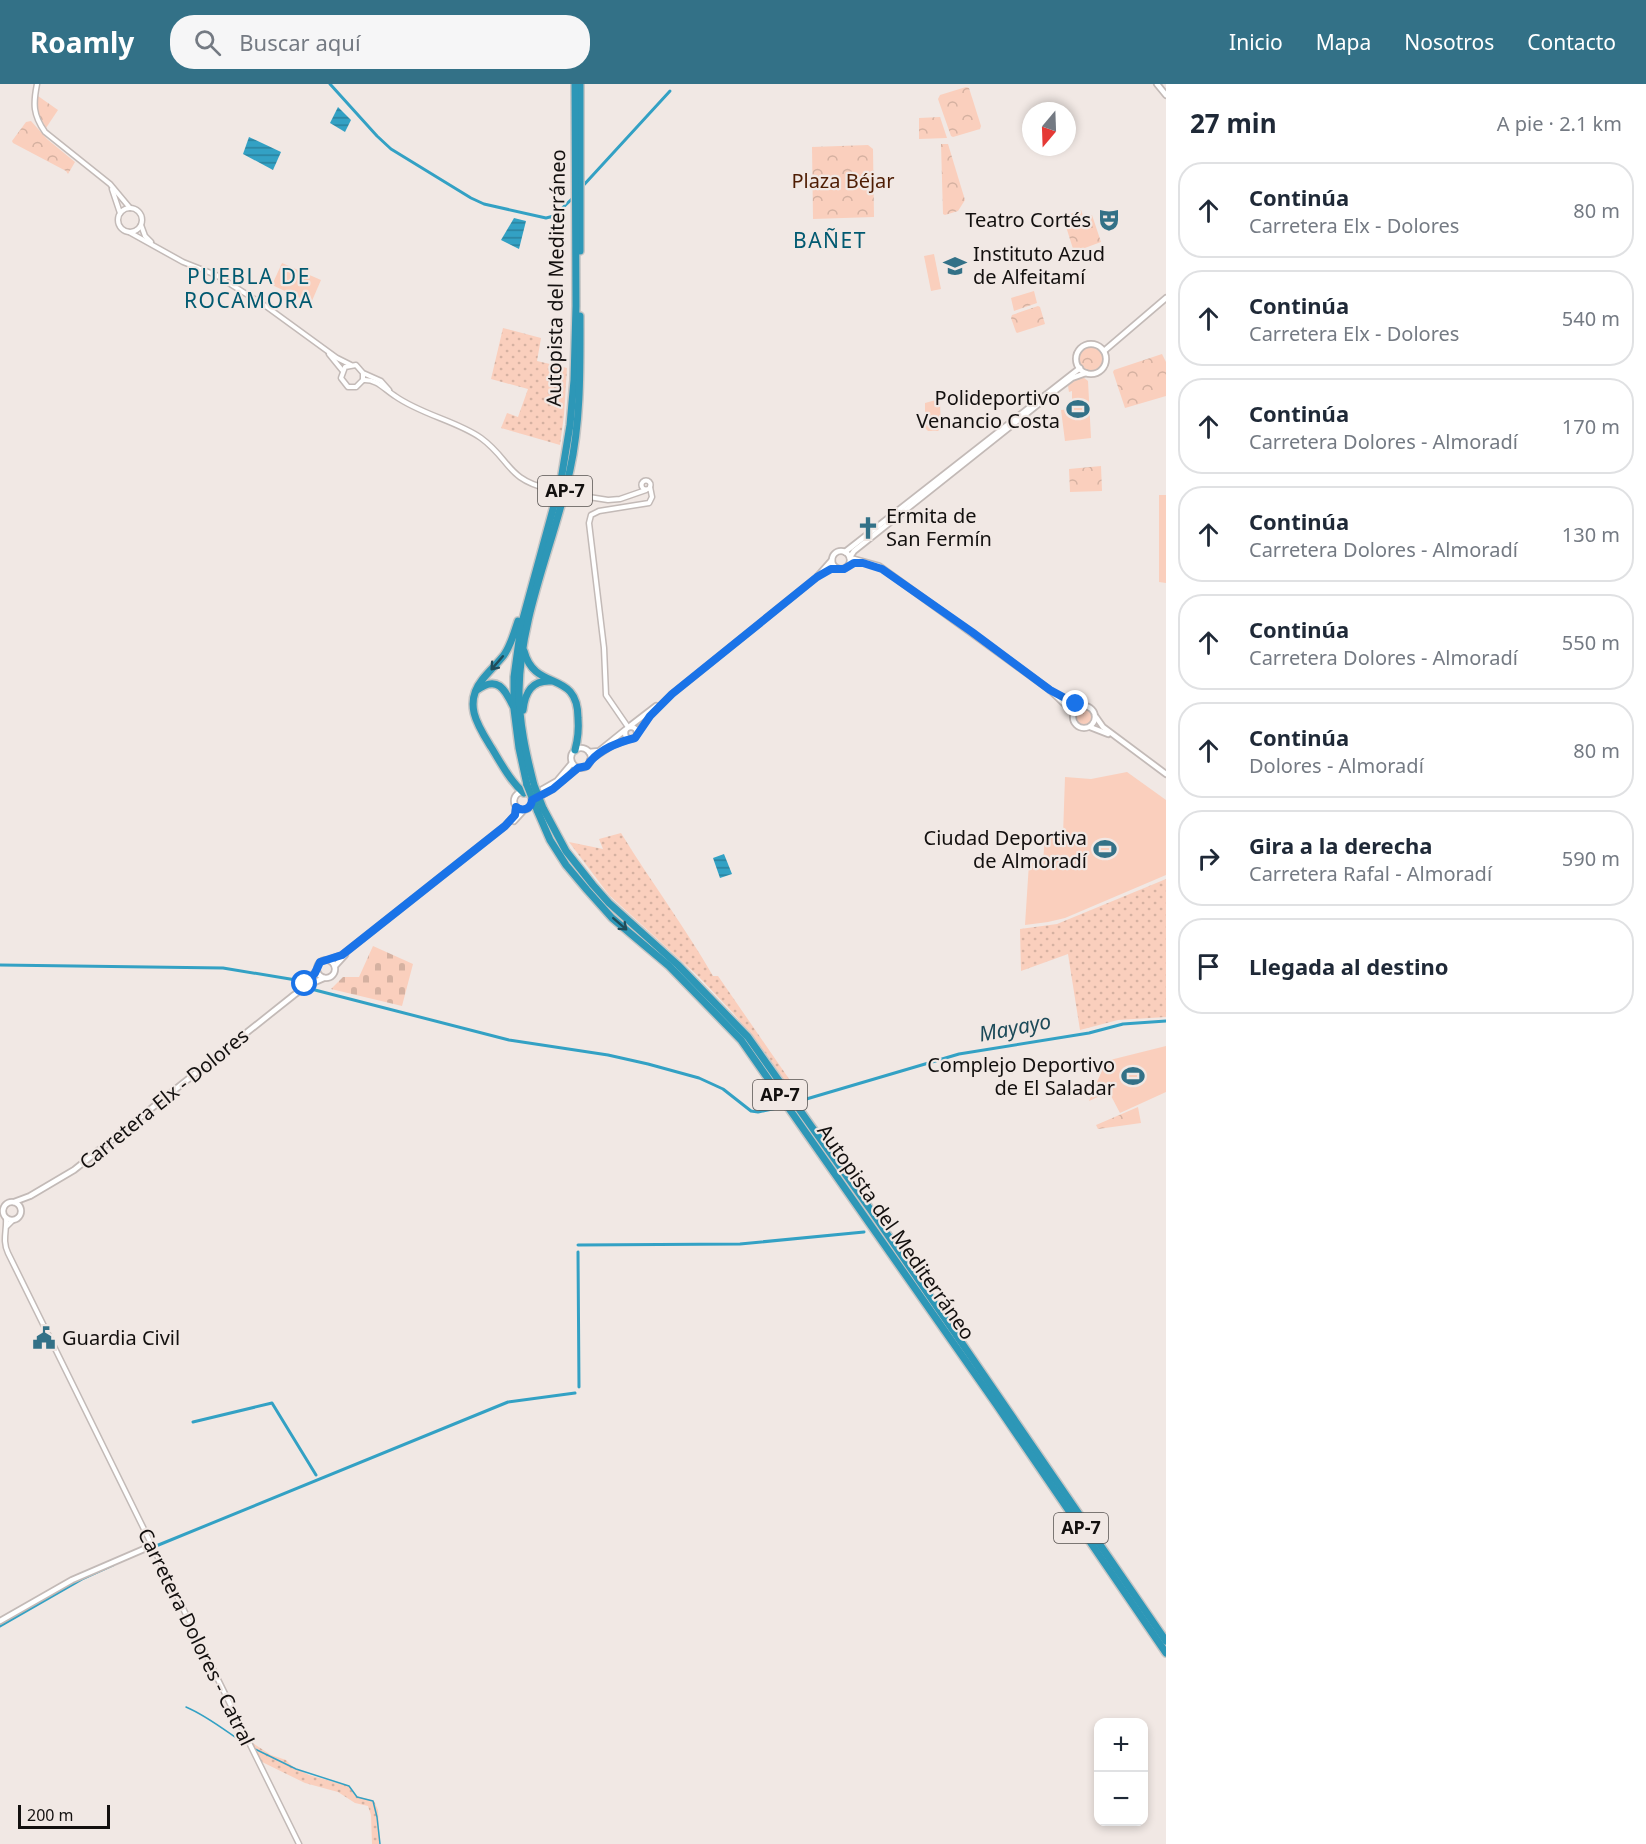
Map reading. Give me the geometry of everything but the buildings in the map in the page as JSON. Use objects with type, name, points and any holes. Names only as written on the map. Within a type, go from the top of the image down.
[{"type":"highway","name":"Autopista del Mediterráneo","points":[[529,792],[519,693],[523,645],[570,468],[580,384],[578,192],[574,84]]},
{"type":"highway","name":"Autopista del Mediterráneo","points":[[580,84],[574,369],[570,425],[561,480],[517,644],[514,677],[514,709],[519,748],[529,792],[567,851],[609,903],[678,964],[748,1037],[1166,1641]]},
{"type":"highway","points":[[516,796],[514,783],[475,720],[472,707],[475,691],[499,662],[508,647],[529,594]]},
{"type":"highway","points":[[523,645],[530,668],[568,689],[575,696],[579,736],[575,750]]},
{"type":"highway","points":[[522,730],[528,690],[540,682],[553,681]]},
{"type":"highway","points":[[475,691],[486,684],[500,686],[507,694],[514,709]]},
{"type":"highway","points":[[579,736],[587,751]]},
{"type":"highway","points":[[514,783],[529,792]]},
{"type":"highway","name":"Autopista del Mediterráneo","points":[[540,809],[550,840],[587,890],[612,918],[669,966],[741,1040],[949,1336],[1166,1653]]},
{"type":"main road","points":[[1157,84],[1166,95]]},
{"type":"main road","points":[[1102,350],[1166,298]]},
{"type":"main road","points":[[1091,344],[1102,350],[1106,360],[1103,367],[1095,373],[1086,372],[1080,368],[1076,358],[1081,349],[1091,344]]},
{"type":"main road","points":[[529,792],[530,806],[506,827],[338,961],[332,977],[324,978],[319,975],[317,970],[320,962],[342,955],[505,826],[515,815],[516,796],[529,792],[543,790],[557,781],[572,763],[571,756],[575,750],[599,751],[817,577],[835,553],[845,552],[1080,368]]},
{"type":"main road","points":[[817,577],[837,568],[844,569],[849,564],[854,551],[1056,390],[1072,378],[1086,372]]},
{"type":"main road","points":[[845,552],[850,557],[879,566],[1050,690],[1073,712]]},
{"type":"main road","points":[[832,560],[837,568]]},
{"type":"main road","points":[[849,564],[863,563],[890,574]]},
{"type":"main road","points":[[1050,690],[1080,706],[1092,708],[1101,726],[1166,774]]},
{"type":"main road","points":[[529,792],[553,789],[578,768],[587,766],[590,760],[613,745],[635,738],[650,716],[672,694]]},
{"type":"main road","points":[[1080,706],[1073,712],[1072,717],[1076,725],[1081,728],[1096,728],[1121,741]]},
{"type":"main road","points":[[1090,727],[1096,717]]},
{"type":"main road","points":[[628,728],[634,727],[638,732]]},
{"type":"main road","points":[[628,728],[625,735],[629,739]]},
{"type":"main road","points":[[587,751],[590,760]]},
{"type":"main road","points":[[572,763],[578,768]]},
{"type":"main road","points":[[516,807],[524,810]]},
{"type":"main road","points":[[328,960],[335,966]]},
{"type":"main road","name":"Carretera Elx - Dolores","points":[[294,995],[317,970]]},
{"type":"main road","name":"Carretera Elx - Dolores","points":[[14,1202],[30,1196],[74,1170],[294,995],[324,978]]},
{"type":"main road","name":"Carretera Elx - Dolores","points":[[20,1209],[30,1196]]},
{"type":"main road","points":[[14,1202],[20,1209],[19,1216],[13,1220],[6,1218],[1,1208],[14,1202]]},
{"type":"main road","points":[[0,1621],[72,1580],[151,1546]]},
{"type":"street","points":[[37,84],[33,103],[38,122],[45,132],[111,185],[130,208],[139,212],[145,236],[156,246]]},
{"type":"street","points":[[111,185],[119,207],[120,227],[183,262],[216,275],[274,312],[325,349],[351,365],[359,367],[363,373],[381,381],[394,396]]},
{"type":"street","points":[[119,215],[130,208]]},
{"type":"street","points":[[129,232],[136,231],[141,225]]},
{"type":"street","points":[[325,349],[342,370],[342,382],[348,387],[356,387],[363,380],[363,373]]},
{"type":"street","points":[[342,370],[351,365]]},
{"type":"street","points":[[363,380],[378,383],[394,396],[420,411],[478,436],[489,444],[517,476],[528,483],[608,500],[647,489]]},
{"type":"street","points":[[634,494],[643,482],[647,481],[647,489]]},
{"type":"street","points":[[628,728],[606,695],[604,648],[590,519],[594,513],[599,511],[646,504],[652,500],[652,495],[642,486]]},
{"type":"street","name":"Carretera Dolores - Catral","points":[[6,1218],[4,1243],[8,1253],[299,1844]]},
{"type":"street","points":[[7,1227],[13,1220]]},
{"type":"green space","points":[[969,88],[981,126],[980,129],[953,137],[938,99],[940,95]]},
{"type":"green space","points":[[38,96],[58,110],[46,128],[37,112]]},
{"type":"green space","points":[[940,117],[947,138],[919,139],[919,118]]},
{"type":"green space","points":[[31,121],[47,139],[75,162],[68,174],[13,143],[12,141],[26,122]]},
{"type":"green space","points":[[941,144],[948,144],[965,200],[958,211],[945,215],[943,214]]},
{"type":"green space","name":"Plaza Béjar","points":[[868,145],[873,149],[874,217],[813,219],[812,147]]},
{"type":"green space","points":[[1081,210],[1084,218],[1092,215],[1101,242],[1074,252],[1063,217]]},
{"type":"green space","points":[[934,254],[941,289],[931,291],[924,256]]},
{"type":"green space","points":[[282,263],[321,280],[311,303],[272,285]]},
{"type":"green space","points":[[1034,291],[1037,303],[1014,311],[1011,298]]},
{"type":"green space","points":[[1038,306],[1045,324],[1017,333],[1012,315]]},
{"type":"green space","points":[[503,328],[541,338],[537,361],[567,368],[560,445],[501,428],[507,413],[518,417],[528,389],[491,379]]},
{"type":"green space","points":[[1091,347],[1096,348],[1102,354],[1102,364],[1096,370],[1091,371],[1086,370],[1080,364],[1079,359],[1080,354],[1086,348]]},
{"type":"green space","points":[[1162,354],[1166,362],[1166,396],[1125,408],[1114,370]]},
{"type":"green space","name":"Polideportivo Venancio Costa","points":[[1083,377],[1088,381],[1091,438],[1065,441],[1061,410],[1072,409],[1072,391],[1069,392],[1068,386]]},
{"type":"green space","points":[[936,400],[940,403],[941,428],[938,431],[928,431],[925,428],[925,403]]},
{"type":"green space","points":[[1101,466],[1102,491],[1070,492],[1069,469]]},
{"type":"green space","points":[[1159,495],[1166,495],[1166,583],[1159,582]]},
{"type":"green space","points":[[1084,707],[1091,710],[1094,717],[1091,724],[1084,727],[1077,724],[1074,717],[1077,710]]},
{"type":"green space","name":"Ciudad Deportiva de Almoradí","points":[[1127,772],[1166,800],[1166,875],[1065,918],[1025,925],[1029,863],[1043,863],[1045,834],[1063,835],[1065,777],[1091,779]]},
{"type":"green space","points":[[621,833],[713,976],[718,976],[796,1089],[792,1091],[734,1014],[699,977],[609,895],[569,842],[603,849],[599,839]]},
{"type":"green space","points":[[1166,879],[1166,1017],[1118,1020],[1080,1030],[1068,954],[1021,971],[1020,929],[1057,924]]},
{"type":"green space","points":[[373,946],[413,964],[402,1006],[331,989],[343,977],[359,977]]},
{"type":"green space","name":"Complejo Deportivo de El Saladar","points":[[1166,1046],[1166,1092],[1120,1113],[1109,1092],[1089,1101],[1106,1061]]},
{"type":"green space","points":[[1138,1107],[1141,1123],[1098,1129],[1096,1125]]},
{"type":"green space","points":[[251,1742],[309,1775],[349,1786],[356,1796],[374,1801],[378,1810],[380,1844],[372,1844],[371,1815],[368,1806],[355,1803],[338,1792],[305,1783],[260,1761]]},
{"type":"water","points":[[338,107],[351,120],[345,132],[330,123]]},
{"type":"water","points":[[249,137],[281,152],[273,170],[243,154]]},
{"type":"water","points":[[514,218],[526,221],[519,249],[501,240]]},
{"type":"water","points":[[724,854],[732,874],[720,878],[713,858]]},
{"type":"waterway","points":[[330,84],[391,149],[484,204],[546,218],[554,216],[575,196]]},
{"type":"waterway","points":[[581,188],[670,91]]},
{"type":"waterway","points":[[0,965],[223,968],[296,980]]},
{"type":"waterway","points":[[311,989],[509,1040],[608,1055],[648,1064],[699,1078],[723,1089],[751,1111],[777,1108]]},
{"type":"waterway","name":"Mayayo","points":[[803,1100],[959,1054],[1089,1033],[1123,1024],[1166,1021]]},
{"type":"waterway","points":[[578,1245],[740,1244],[864,1232]]},
{"type":"waterway","points":[[578,1252],[579,1387]]},
{"type":"waterway","points":[[156,1546],[508,1402],[575,1393]]},
{"type":"waterway","points":[[193,1422],[272,1403],[316,1475]]},
{"type":"waterway","points":[[0,1626],[82,1579],[113,1565]]},
{"type":"waterway","points":[[186,1707],[242,1742]]},
{"type":"waterway","points":[[255,1749],[296,1769],[349,1786],[357,1797],[373,1801],[380,1844]]},
{"type":"place","name":"Teatro Cortés","points":[[1109,220]]},
{"type":"place","name":"Instituto Azud de Alfeitamí","points":[[955,266]]},
{"type":"place","name":"Polideportivo Venancio Costa","points":[[1078,409]]},
{"type":"place","name":"Ermita de San Fermín","points":[[868,528]]},
{"type":"place","name":"Ciudad Deportiva de Almoradí","points":[[1105,849]]},
{"type":"place","name":"Complejo Deportivo de El Saladar","points":[[1133,1076]]},
{"type":"place","name":"Guardia Civil","points":[[44,1338]]},
{"type":"district","name":"BAÑET","points":[[830,241]]},
{"type":"district","name":"PUEBLA DE ROCAMORA","points":[[249,289]]},
{"type":"route","points":[[305,984],[315,973],[322,960],[342,955],[505,826],[515,815],[516,807],[521,810],[526,809],[531,806],[532,800],[553,789],[578,768],[587,766],[590,760],[613,745],[635,738],[650,716],[672,694],[817,577],[831,569],[844,569],[854,563],[863,563],[882,569],[1050,690],[1076,704]]}]
